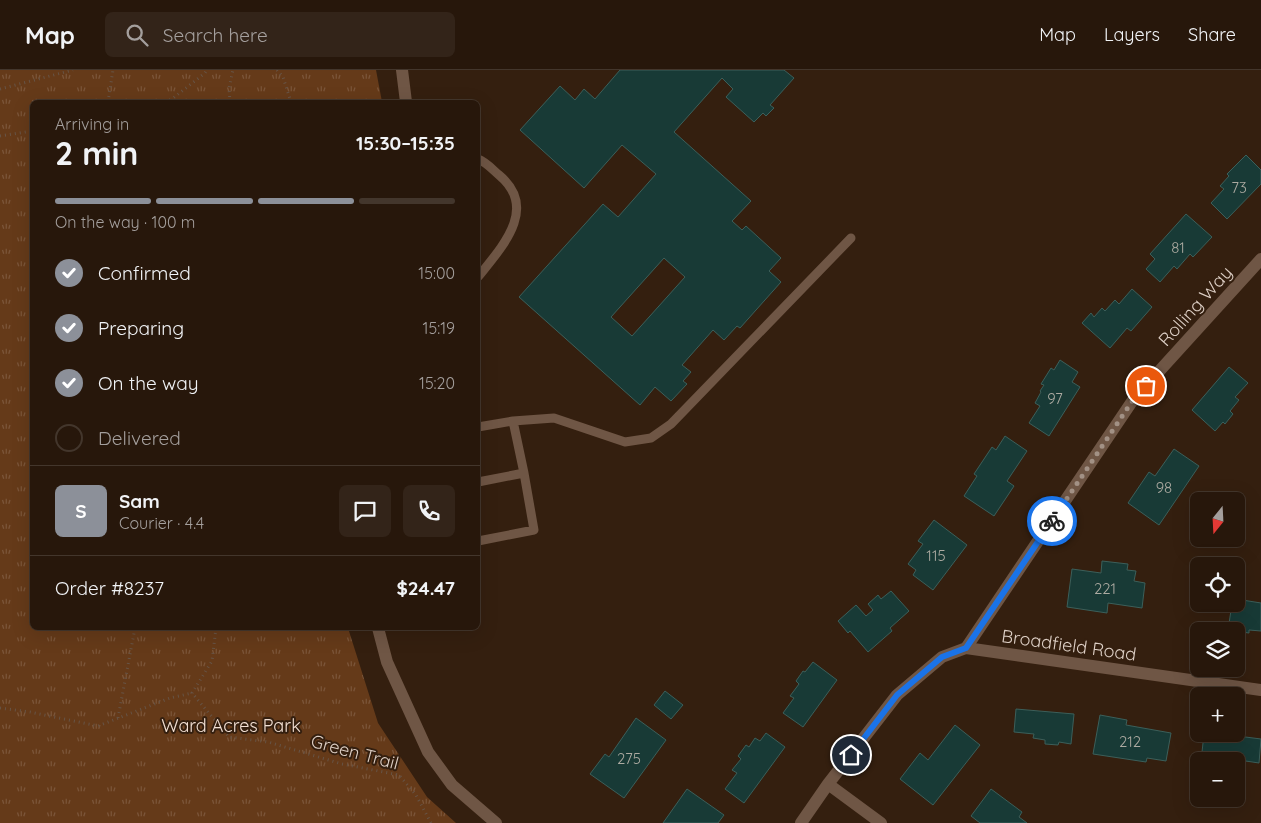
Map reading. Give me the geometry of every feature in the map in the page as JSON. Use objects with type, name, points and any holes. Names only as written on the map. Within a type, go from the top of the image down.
[{"type":"street","points":[[402,70],[406,100]]},
{"type":"street","name":"Rolling Way","points":[[966,648],[1133,400],[1261,259]]},
{"type":"street","points":[[378,630],[386,662],[428,752],[452,785],[496,823]]},
{"type":"street","name":"Broadfield Road","points":[[801,823],[828,784],[897,695],[942,657],[966,648],[1261,690]]},
{"type":"street","points":[[828,784],[881,823]]},
{"type":"lane","points":[[480,160],[502,177],[514,190],[518,208],[515,223],[500,250],[480,275]]},
{"type":"lane","points":[[480,428],[513,421],[554,418],[625,442],[651,438],[671,424],[851,238]]},
{"type":"lane","points":[[480,541],[534,530],[513,421]]},
{"type":"lane","points":[[480,482],[524,473]]},
{"type":"path","points":[[0,89],[73,70]]},
{"type":"path","points":[[108,100],[112,70]]},
{"type":"path","points":[[170,100],[208,70]]},
{"type":"path","points":[[230,100],[228,88],[233,70]]},
{"type":"path","points":[[277,70],[283,77],[290,100]]},
{"type":"path","points":[[0,136],[30,131]]},
{"type":"path","points":[[118,719],[135,630]]},
{"type":"path","points":[[0,708],[98,726],[170,698],[192,693],[212,661],[216,630]]},
{"type":"path","name":"Green Trail","points":[[192,693],[229,737],[268,742],[342,764],[399,775],[416,795],[431,823]]},
{"type":"green space","name":"Ward Acres Park","points":[[0,70],[376,70],[382,100],[30,100],[30,630],[349,630],[378,723],[427,797],[456,823],[0,823]]},
{"type":"building","points":[[620,70],[784,70],[794,78],[770,105],[774,108],[766,116],[763,113],[754,122],[726,97],[733,89],[722,78],[674,132],[751,201],[732,221],[742,230],[746,226],[781,258],[769,271],[781,282],[740,328],[737,326],[724,340],[713,330],[682,365],[691,372],[683,381],[687,384],[671,401],[655,387],[640,405],[519,297],[603,204],[618,217],[656,174],[622,145],[584,188],[520,130],[560,86],[575,100],[584,89],[595,99]],"holes":[[[664,258],[685,277],[632,336],[611,317]]]},
{"type":"building","points":[[1246,155],[1261,170],[1261,184],[1227,219],[1211,203],[1224,189],[1220,186],[1229,176],[1227,174]]},
{"type":"building","points":[[1186,214],[1212,237],[1193,257],[1190,254],[1177,269],[1174,266],[1160,282],[1146,269],[1155,259],[1150,254]]},
{"type":"building","points":[[1132,289],[1152,307],[1131,331],[1127,328],[1110,348],[1082,323],[1091,313],[1094,317],[1102,308],[1105,311],[1115,300],[1119,304]]},
{"type":"building","points":[[1060,360],[1078,372],[1072,382],[1080,387],[1049,436],[1029,423],[1040,406],[1035,403],[1044,385],[1041,384],[1051,368],[1054,370]]},
{"type":"building","points":[[1229,367],[1248,383],[1235,397],[1239,400],[1230,411],[1233,414],[1225,424],[1223,422],[1215,431],[1192,410]]},
{"type":"building","points":[[1005,436],[1027,451],[1007,481],[1014,486],[994,516],[964,496],[977,476],[974,474],[992,447],[996,450]]},
{"type":"building","points":[[1174,449],[1199,466],[1159,525],[1128,503],[1149,472],[1155,476]]},
{"type":"building","points":[[934,520],[967,545],[933,590],[913,575],[916,570],[908,564],[923,544],[918,541]]},
{"type":"building","points":[[1102,561],[1128,564],[1127,570],[1136,571],[1134,581],[1145,583],[1142,608],[1108,603],[1107,613],[1067,607],[1072,569],[1101,573]]},
{"type":"building","points":[[891,591],[909,611],[890,628],[892,631],[868,652],[850,631],[848,633],[838,621],[856,605],[866,616],[873,610],[868,604],[878,595],[881,599]]},
{"type":"building","points":[[1245,600],[1261,603],[1261,631],[1249,630],[1249,633],[1245,632],[1245,622],[1229,622],[1231,612],[1245,612]]},
{"type":"building","points":[[813,662],[837,680],[803,727],[783,713],[794,698],[790,696],[799,684],[796,681]]},
{"type":"building","points":[[665,691],[683,705],[671,719],[654,705]]},
{"type":"building","points":[[1016,709],[1074,714],[1071,744],[1059,742],[1058,745],[1045,744],[1045,740],[1033,738],[1034,734],[1014,732]]},
{"type":"building","points":[[1100,715],[1127,720],[1126,725],[1171,733],[1166,761],[1147,758],[1146,762],[1093,754]]},
{"type":"building","points":[[636,718],[666,740],[624,798],[590,774],[605,754],[609,757]]},
{"type":"building","points":[[955,725],[980,745],[933,805],[900,779],[920,753],[928,760]]},
{"type":"building","points":[[766,733],[785,747],[744,803],[725,789],[737,773],[732,770],[741,759],[738,756],[746,745],[749,747],[755,738],[760,741]]},
{"type":"building","points":[[1245,737],[1261,739],[1259,763],[1245,761],[1245,752],[1202,752],[1203,742],[1245,742]]},
{"type":"building","points":[[687,789],[724,815],[718,823],[663,823]]},
{"type":"building","points":[[991,789],[1022,812],[1019,817],[1027,823],[980,823],[971,816]]},
{"type":"way so far","points":[[1052,521],[1133,400],[1146,386]]},
{"type":"route","points":[[851,755],[897,695],[942,657],[966,648],[1052,521]]}]
